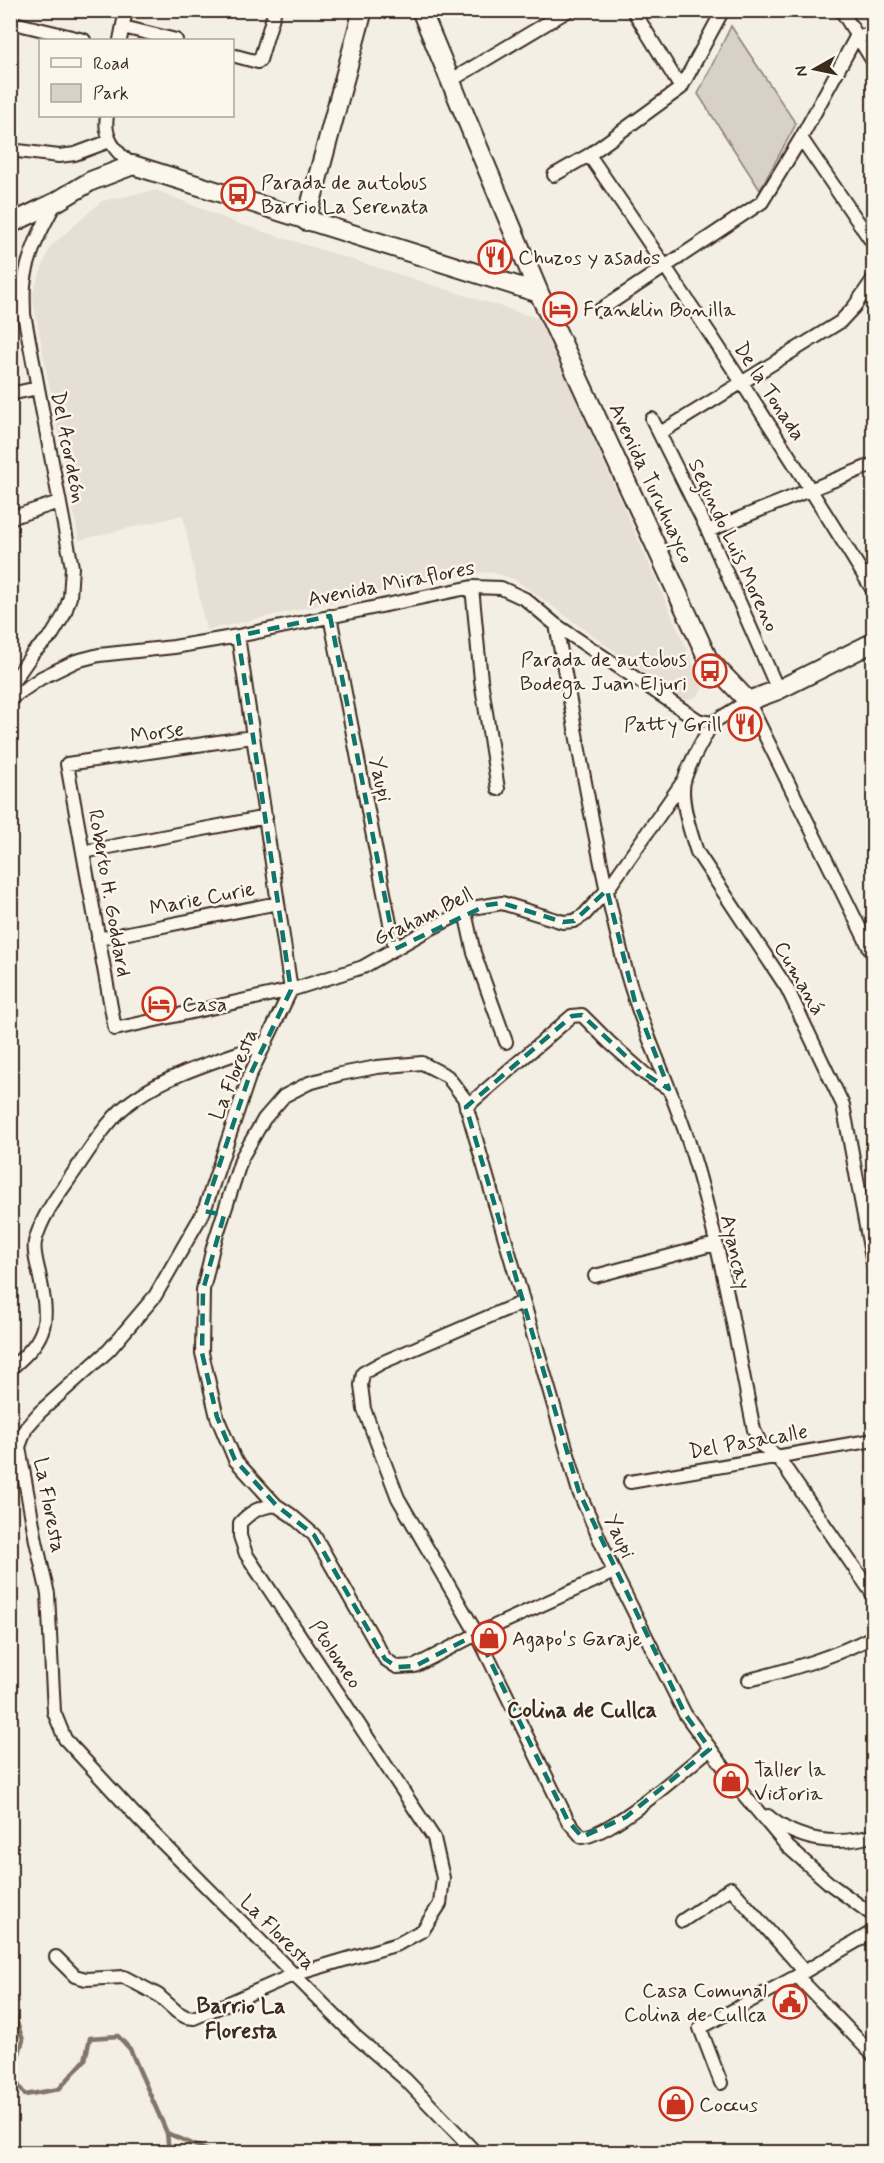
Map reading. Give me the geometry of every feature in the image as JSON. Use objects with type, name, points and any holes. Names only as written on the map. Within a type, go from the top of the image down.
[{"type":"street","points":[[120,39],[126,10]]},
{"type":"street","points":[[234,56],[258,62],[260,60],[275,10]]},
{"type":"street","points":[[306,220],[363,10]]},
{"type":"street","name":"Avenida Turuhuayco","points":[[421,10],[539,294],[708,659],[748,700],[873,957]]},
{"type":"street","points":[[450,81],[569,10]]},
{"type":"street","points":[[633,10],[681,88]]},
{"type":"street","points":[[555,175],[589,155],[681,88],[723,10]]},
{"type":"street","points":[[841,10],[873,63]]},
{"type":"street","points":[[10,22],[80,39]]},
{"type":"street","points":[[123,27],[172,39]]},
{"type":"street","points":[[856,37],[873,34]]},
{"type":"street","points":[[600,310],[762,202],[801,138],[856,37]]},
{"type":"street","points":[[107,117],[110,141],[120,156],[133,165],[539,294]]},
{"type":"street","points":[[801,138],[873,245]]},
{"type":"street","points":[[10,150],[59,156],[75,154],[110,141]]},
{"type":"street","name":"De la Tonada","points":[[589,155],[667,267],[811,489],[873,592]]},
{"type":"street","points":[[10,224],[56,202],[91,181],[133,165]]},
{"type":"street","name":"Del Acordeón","points":[[10,686],[33,653],[52,635],[70,597],[72,567],[24,314],[24,284],[34,249],[43,225],[56,202]]},
{"type":"street","points":[[660,433],[840,322],[854,307],[873,278]]},
{"type":"street","points":[[10,394],[38,388]]},
{"type":"street","name":"Segundo Luis Moreno","points":[[651,419],[708,531],[778,690]]},
{"type":"street","points":[[708,531],[873,464]]},
{"type":"street","points":[[10,518],[59,501]]},
{"type":"street","points":[[471,587],[481,680],[498,789]]},
{"type":"street","name":"Avenida Miraflores","points":[[10,699],[41,678],[76,661],[99,655],[174,647],[238,636],[471,587],[501,588],[525,599],[556,625],[698,720],[712,723]]},
{"type":"street","name":"Yaupi","points":[[330,616],[395,949]]},
{"type":"street","name":"Ayancay","points":[[556,625],[607,890],[635,1002],[691,1148],[716,1244],[754,1430],[761,1445],[777,1456],[873,1596]]},
{"type":"street","points":[[238,636],[291,990]]},
{"type":"street","points":[[684,780],[712,723],[748,700],[778,690],[873,642]]},
{"type":"street","name":"Morse","points":[[67,765],[252,737]]},
{"type":"street","name":"Roberto H. Goddard","points":[[67,765],[115,1029]]},
{"type":"street","name":"Graham Bell","points":[[115,1029],[291,990],[363,967],[472,908],[502,903],[563,922],[574,921],[584,915],[607,890],[684,780]]},
{"type":"street","name":"Cumaná","points":[[684,780],[687,816],[697,852],[787,988],[843,1105],[873,1269]]},
{"type":"street","points":[[83,852],[266,817]]},
{"type":"street","name":"Marie Curie","points":[[99,939],[278,903]]},
{"type":"street","points":[[465,912],[474,953],[506,1042]]},
{"type":"street","name":"La Floresta","points":[[291,990],[249,1077],[204,1211],[155,1296],[109,1350],[40,1412],[26,1428],[20,1447],[36,1541],[48,1594],[54,1712],[65,1738],[138,1818],[354,2035],[405,2079],[475,2152]]},
{"type":"street","points":[[614,1572],[415,1666],[397,1667],[385,1659],[314,1535],[276,1505],[235,1460],[217,1417],[202,1353],[203,1290],[213,1247],[242,1157],[264,1119],[284,1096],[309,1083],[377,1067],[422,1063],[447,1076],[465,1102],[572,1016],[582,1015],[645,1074],[669,1089]]},
{"type":"street","points":[[10,1369],[40,1339],[46,1320],[35,1244],[42,1223],[98,1138],[118,1113],[145,1092],[163,1082],[266,1043]]},
{"type":"street","name":"Yaupi","points":[[465,1102],[579,1492],[614,1572],[685,1714],[744,1795],[788,1847],[830,1884],[873,1916]]},
{"type":"street","points":[[204,1211],[224,1215]]},
{"type":"street","points":[[595,1275],[716,1244]]},
{"type":"street","points":[[523,1302],[381,1363],[363,1373],[361,1385],[364,1409],[398,1498],[477,1635],[568,1821],[582,1837],[590,1837],[626,1817],[710,1749]]},
{"type":"street","name":"Del Pasacalle","points":[[630,1482],[873,1440]]},
{"type":"street","name":"Ptolomeo","points":[[276,1505],[249,1513],[240,1523],[240,1536],[246,1554],[434,1838],[444,1878],[440,1904],[423,1930],[398,1944],[293,1975]]},
{"type":"street","points":[[749,1680],[807,1664],[854,1647],[873,1636]]},
{"type":"street","points":[[744,1795],[779,1826],[820,1841],[857,1841],[873,1836]]},
{"type":"street","points":[[682,1921],[731,1888],[800,1974],[873,2056]]},
{"type":"street","points":[[721,2083],[700,2028],[800,1974],[873,1930]]},
{"type":"street","points":[[56,1957],[75,1976],[86,1979],[124,1977],[158,1995],[177,2012],[194,2018],[293,1975]]},
{"type":"highlighted area","points":[[330,616],[395,949],[487,905],[502,903],[563,922],[574,921],[607,890],[635,1002],[669,1089],[645,1074],[582,1015],[572,1016],[466,1107],[579,1492],[685,1714],[710,1749],[626,1817],[582,1837],[568,1821],[477,1634],[415,1666],[397,1667],[385,1659],[314,1535],[276,1505],[235,1460],[217,1417],[202,1353],[203,1290],[224,1215],[204,1211],[249,1077],[291,990],[238,636]]},
{"type":"shaded area","points":[[156,190],[236,223],[540,319],[701,681],[703,688],[696,697],[684,701],[516,580],[491,572],[441,578],[206,630],[183,515],[79,540],[32,295],[50,247],[102,201]]},
{"type":"green space","points":[[731,26],[796,124],[760,190],[698,94]]},
{"type":"waterway","points":[[10,2003],[23,2040],[12,2076],[25,2095],[59,2089],[85,2060],[90,2038],[118,2036],[130,2049],[167,2133],[169,2152]]},
{"type":"waterway","points":[[167,2133],[211,2152]]},
{"type":"place","name":"Parada de autobus Barrio La Serenata","points":[[238,194]]},
{"type":"place","name":"Chuzos y asados","points":[[495,257]]},
{"type":"place","name":"Franklin Bonilla","points":[[560,309]]},
{"type":"place","name":"Parada de autobus Bodega Juan Eljuri","points":[[710,671]]},
{"type":"place","name":"Patty Grill","points":[[745,724]]},
{"type":"place","name":"Casa","points":[[159,1004]]},
{"type":"place","name":"Agapo's Garaje","points":[[489,1638]]},
{"type":"place","name":"Taller la Victoria","points":[[731,1781]]},
{"type":"place","name":"Casa Comunal Colina de Cullca","points":[[790,2002]]},
{"type":"place","name":"Coccus","points":[[676,2104]]},
{"type":"district","name":"Colina de Cullca","points":[[582,1709]]},
{"type":"district","name":"Barrio La Floresta","points":[[241,2018]]}]
